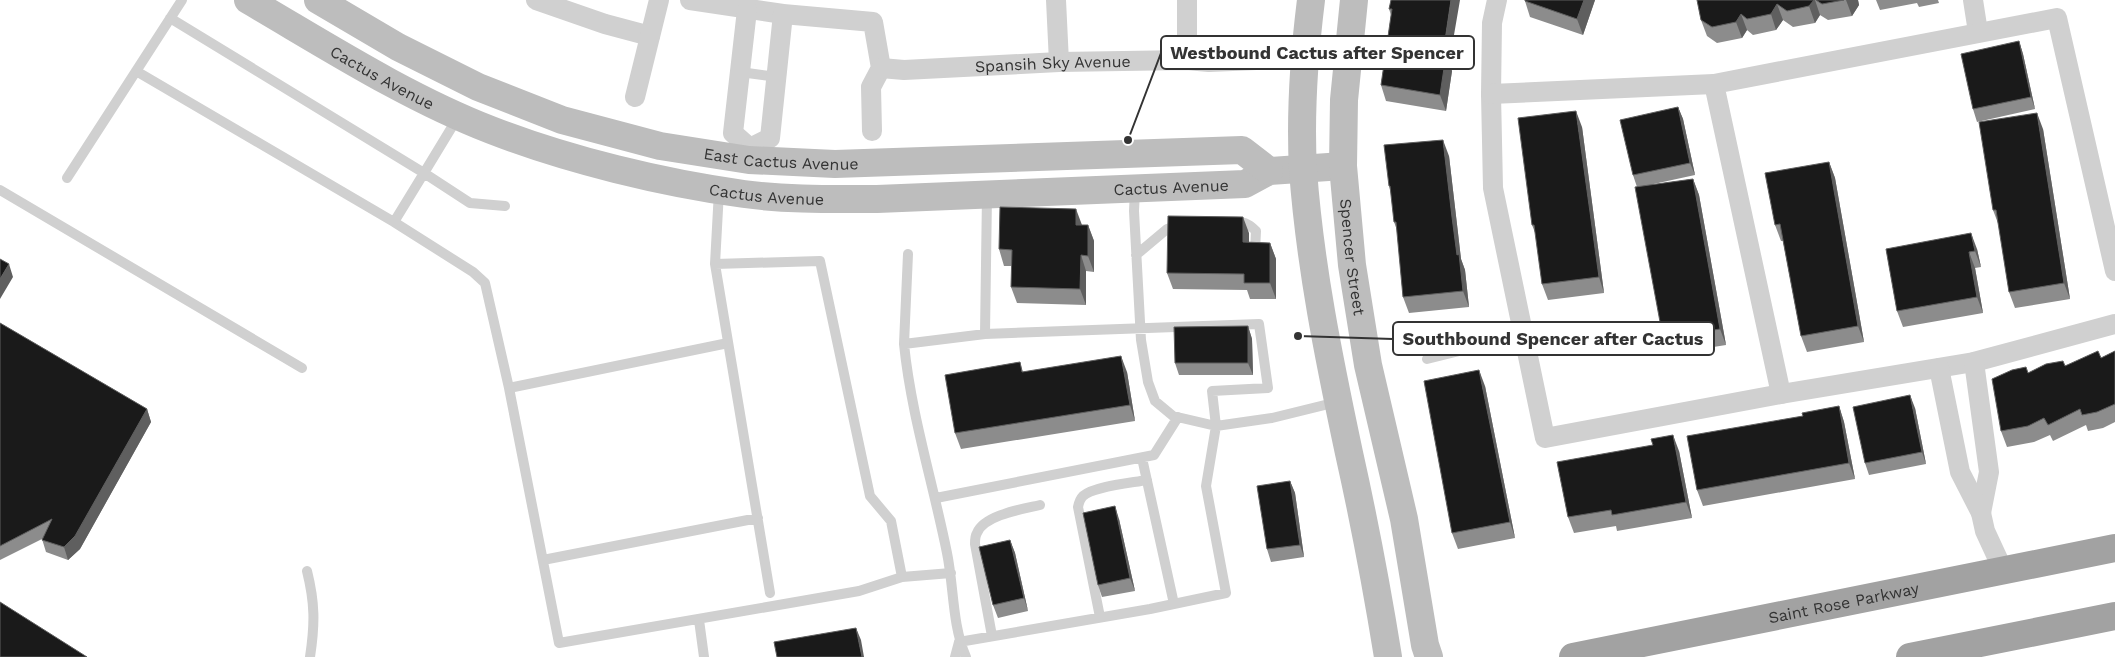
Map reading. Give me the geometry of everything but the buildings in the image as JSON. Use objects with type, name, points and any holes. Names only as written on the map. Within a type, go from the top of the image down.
[{"type":"highway","name":"Saint Rose Parkway","points":[[1573,657],[2115,548]]},
{"type":"highway","points":[[1910,657],[2115,616]]},
{"type":"main road","name":"Cactus Avenue","points":[[248,0],[385,80],[491,130],[534,146],[622,169],[719,190],[755,195],[827,199],[987,195],[1245,184],[1269,171],[1323,168]]},
{"type":"main road","name":"East Cactus Avenue","points":[[318,0],[398,47],[478,87],[562,120],[660,146],[835,164],[1242,150],[1269,171]]},
{"type":"main road","name":"Spencer Street","points":[[1311,0],[1305,51],[1323,168],[1352,265],[1368,365],[1404,519],[1425,645],[1430,657]]},
{"type":"main road","name":"Spencer Street","points":[[1354,0],[1344,100],[1323,168],[1318,301],[1350,454],[1388,657]]},
{"type":"main road","points":[[450,112],[451,102],[465,100],[522,123],[539,126],[552,125],[562,120]]},
{"type":"main road","points":[[622,169],[633,164],[651,163],[728,173],[737,170],[750,154],[764,173],[774,177],[853,187],[867,192],[877,199]]},
{"type":"main road","points":[[987,195],[991,184],[996,178],[1008,174],[1065,170],[1092,161],[1097,156]]},
{"type":"street","points":[[536,0],[605,24],[650,36]]},
{"type":"street","points":[[635,97],[659,0]]},
{"type":"street","points":[[690,0],[747,10],[873,22],[881,68],[871,87],[872,131]]},
{"type":"street","points":[[1056,0],[1059,62]]},
{"type":"street","points":[[1187,0],[1187,60]]},
{"type":"street","points":[[1497,0],[1492,23],[1492,188],[1546,438],[1780,394],[1974,362],[2115,324]]},
{"type":"street","points":[[1973,0],[1978,32]]},
{"type":"street","points":[[747,10],[733,133],[750,154],[770,138],[783,14]]},
{"type":"street","points":[[1491,94],[1714,84],[2057,18],[2115,271]]},
{"type":"street","name":"Spansih Sky Avenue","points":[[881,68],[904,70],[1059,62],[1187,60],[1209,62],[1256,60]]},
{"type":"street","points":[[1714,84],[1780,394]]},
{"type":"street","points":[[1974,362],[1989,472],[1981,513]]},
{"type":"street","points":[[1939,368],[1960,472],[1981,513],[1985,531],[2004,570]]},
{"type":"lane","points":[[67,178],[182,0]]},
{"type":"lane","points":[[170,18],[470,203],[505,206]]},
{"type":"lane","points":[[136,71],[394,222],[473,272],[485,283],[509,388],[559,643],[859,591],[902,577],[951,573]]},
{"type":"lane","points":[[740,72],[777,77]]},
{"type":"lane","points":[[394,222],[424,173],[450,112]]},
{"type":"lane","points":[[1136,189],[1136,255],[1140,329],[1148,382],[1156,401],[1173,416],[1216,426],[1272,418],[1338,402]]},
{"type":"lane","points":[[0,190],[302,368]]},
{"type":"lane","points":[[719,190],[715,264],[770,593]]},
{"type":"lane","points":[[986,334],[987,195]]},
{"type":"lane","points":[[1224,222],[1242,222],[1256,230],[1255,251]]},
{"type":"lane","points":[[1136,255],[1167,229],[1188,224]]},
{"type":"lane","points":[[908,254],[904,344],[907,376],[936,498],[951,573],[959,642],[966,657]]},
{"type":"lane","points":[[715,264],[820,261],[870,496],[891,521],[902,577]]},
{"type":"lane","points":[[904,344],[986,334],[1260,324],[1268,388],[1212,391],[1216,426],[1206,486],[1226,593],[959,642]]},
{"type":"lane","points":[[1427,359],[1524,334]]},
{"type":"lane","points":[[509,388],[728,343]]},
{"type":"lane","points":[[936,498],[1154,456],[1178,417]]},
{"type":"lane","points":[[1142,458],[1174,604]]},
{"type":"lane","points":[[1100,617],[1078,507],[1080,500],[1085,494],[1095,491],[1147,480]]},
{"type":"lane","points":[[992,636],[975,544],[977,532],[982,525],[994,517],[1040,505]]},
{"type":"lane","points":[[543,560],[758,518]]},
{"type":"lane","points":[[307,570],[314,598],[313,635],[310,657]]},
{"type":"lane","points":[[698,620],[704,657]]},
{"type":"lane","points":[[955,657],[959,642]]},
{"type":"place","name":"Westbound Cactus after Spencer","points":[[1128,140]]},
{"type":"place","name":"Southbound Spencer after Cactus","points":[[1298,336]]}]
